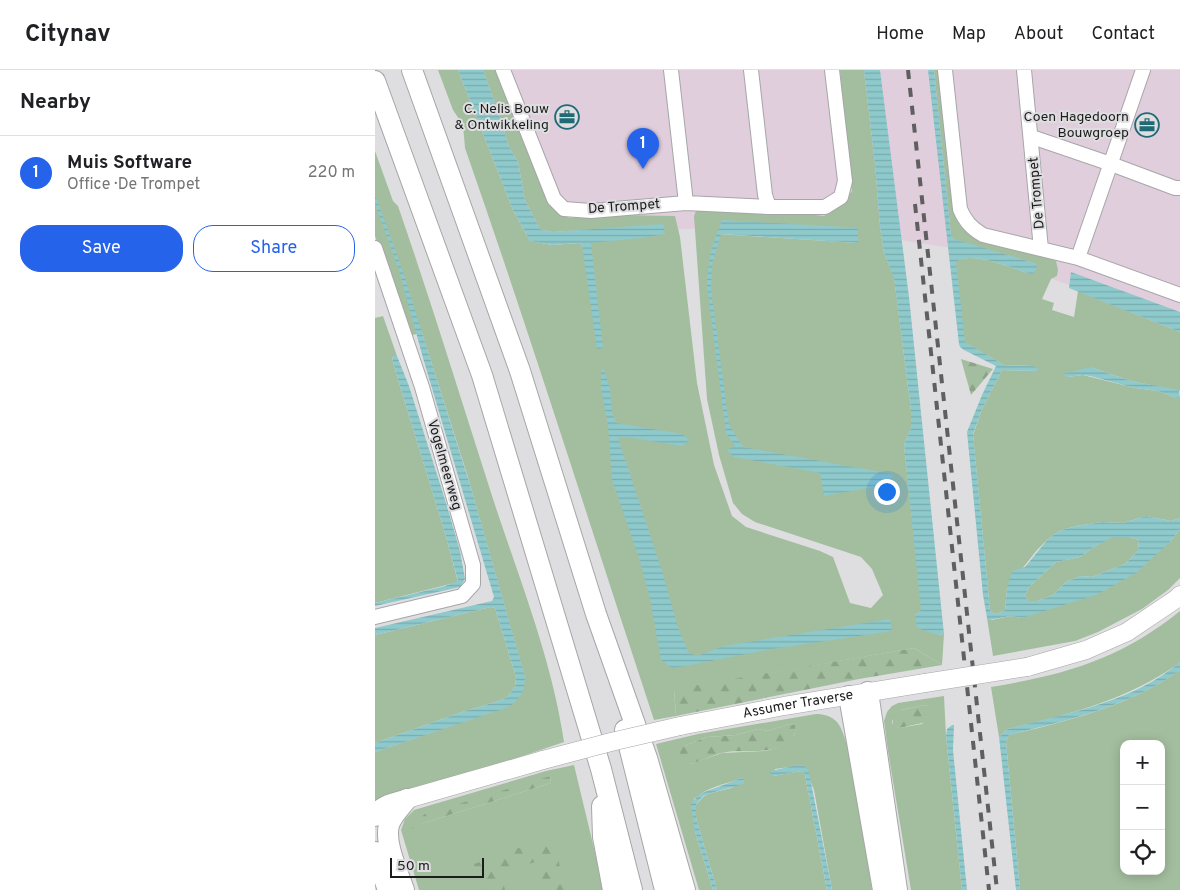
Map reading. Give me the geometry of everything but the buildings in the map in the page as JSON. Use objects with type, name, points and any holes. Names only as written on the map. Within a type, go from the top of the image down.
[{"type":"highway","points":[[413,70],[520,371],[595,614],[647,758],[685,890]]},
{"type":"highway","points":[[375,81],[482,375],[601,769],[632,890]]},
{"type":"highway","points":[[595,614],[665,890]]},
{"type":"highway","points":[[858,694],[883,890]]},
{"type":"highway","points":[[858,694],[897,890]]},
{"type":"highway","points":[[601,769],[603,837],[613,890]]},
{"type":"highway","points":[[375,816],[384,807],[407,799]]},
{"type":"highway","points":[[404,890],[389,845],[388,832],[389,823],[407,799]]},
{"type":"highway","points":[[375,852],[387,890]]},
{"type":"main road","name":"Assumer Traverse","points":[[407,799],[543,760],[681,726],[784,706],[1027,666],[1086,650],[1127,632],[1180,595]]},
{"type":"street","name":"De Trompet","points":[[503,70],[554,199],[564,209],[591,211],[686,203],[769,207],[825,207],[841,197],[845,181],[832,70]]},
{"type":"street","points":[[671,70],[686,203]]},
{"type":"street","points":[[751,70],[765,195],[769,207]]},
{"type":"street","name":"De Trompet","points":[[945,70],[960,209],[964,220],[972,229],[983,235],[1078,258],[1180,295]]},
{"type":"street","name":"De Trompet","points":[[1024,70],[1032,137],[1041,249]]},
{"type":"street","points":[[1137,70],[1138,84]]},
{"type":"street","points":[[1078,258],[1143,70]]},
{"type":"street","name":"De Trompet","points":[[1032,137],[1175,188],[1180,188]]},
{"type":"street","name":"Vogelmeerweg","points":[[375,248],[422,387],[473,565],[473,584],[462,596],[375,617]]},
{"type":"shaded area","points":[[468,70],[1180,70],[1180,323],[971,251],[900,240],[722,227],[635,232],[533,234]]},
{"type":"green space","points":[[438,70],[458,70],[513,210],[530,241],[552,245],[579,243],[583,248],[591,247],[591,243],[594,242],[663,225],[552,232],[540,229],[525,200],[518,162],[509,147],[483,70],[500,70],[551,205],[561,215],[570,218],[618,215],[675,216],[680,237],[697,383],[714,465],[732,516],[746,527],[833,557],[850,603],[871,608],[883,595],[872,569],[861,557],[755,522],[742,514],[733,503],[719,455],[707,399],[694,216],[696,211],[700,209],[799,213],[824,216],[843,204],[852,191],[840,70],[864,70],[880,227],[884,253],[894,277],[911,410],[911,428],[904,445],[922,610],[915,615],[938,635],[944,634],[942,665],[914,648],[674,690],[676,716],[654,720],[465,148],[463,125],[453,110]],"holes":[[[858,228],[858,243],[719,234]]]},
{"type":"green space","points":[[934,70],[939,70],[957,220],[967,233],[973,237],[1056,261],[1057,276],[1051,279],[1042,299],[1054,303],[1052,310],[1074,317],[1078,291],[1180,332],[1180,391],[1131,381],[1090,367],[1067,377],[1083,375],[1135,388],[1158,391],[1180,399],[1180,518],[1171,521],[1146,516],[1123,523],[1102,522],[1059,531],[1037,550],[1007,588],[1005,610],[997,614],[990,610],[973,435],[982,409],[1002,370],[1036,371],[1033,366],[1004,365],[964,342],[955,262],[962,259],[981,259],[1003,264],[1030,274],[1031,262],[954,240],[951,235]]},
{"type":"green space","points":[[375,151],[411,243],[534,621],[552,681],[564,742],[375,806],[375,752],[509,706],[525,678],[467,474],[422,333],[407,336],[375,236]]},
{"type":"green space","points":[[383,316],[397,356],[392,358],[396,373],[458,582],[375,603],[375,318]]},
{"type":"green space","points":[[961,359],[993,369],[971,395]]},
{"type":"green space","points":[[1180,529],[1180,578],[1168,590],[1142,609],[1098,632],[1075,641],[993,656],[987,618],[992,620],[1010,616],[1022,618],[1170,542]]},
{"type":"green space","points":[[1113,536],[1139,540],[1138,551],[1125,564],[1092,577],[1081,576],[1066,582],[1053,595],[1037,601],[1028,601],[1025,595],[1029,587],[1056,562],[1080,557]]},
{"type":"green space","points":[[491,607],[495,608],[516,677],[515,687],[507,697],[375,743],[375,635]]},
{"type":"green space","points":[[1180,611],[1180,662],[1178,664],[1138,688],[1117,697],[1075,712],[1008,729],[999,737],[991,687],[1043,677],[1114,653],[1158,628]]},
{"type":"green space","points":[[914,648],[942,665],[859,679],[676,716],[674,689]]},
{"type":"green space","points":[[1180,670],[1180,890],[1020,890],[1006,742],[1009,735],[1098,711],[1161,683]]},
{"type":"green space","points":[[944,696],[946,736],[962,890],[911,890],[884,721],[887,712],[898,703]],"holes":[[[924,705],[928,706],[928,717],[922,724],[899,728],[893,725],[892,721],[901,710]]]},
{"type":"green space","points":[[924,705],[928,706],[929,710],[927,722],[899,728],[893,726],[893,717],[897,711]]},
{"type":"green space","points":[[816,714],[822,714],[835,720],[843,733],[849,752],[872,890],[832,890],[814,790],[804,765],[775,769],[773,776],[802,771],[805,775],[827,890],[717,890],[696,818],[696,805],[708,794],[731,788],[744,781],[742,778],[711,789],[694,799],[694,828],[713,890],[699,890],[656,744],[698,734]],"holes":[[[789,724],[795,725],[794,735],[777,748],[765,751],[722,753],[690,764],[684,746],[707,737],[736,735],[758,729],[768,731]]]},
{"type":"green space","points":[[789,724],[795,725],[795,734],[785,745],[777,748],[721,753],[689,764],[679,758],[680,751],[684,746],[707,737],[736,735],[758,729],[768,731]]},
{"type":"green space","points":[[574,765],[604,890],[419,890],[401,830],[405,819],[414,810],[546,771]],"holes":[[[550,776],[551,783],[421,824]]]},
{"type":"green space","points":[[550,776],[551,783],[421,824],[417,832],[411,833],[413,823],[425,814]]},
{"type":"green space","points":[[554,835],[564,890],[543,890],[538,861],[501,873],[505,890],[481,890],[474,864]]},
{"type":"water","points":[[458,70],[483,70],[509,147],[518,162],[525,200],[540,229],[552,232],[663,224],[665,234],[591,243],[603,347],[600,349],[597,349],[582,245],[579,243],[552,245],[530,241],[513,210]]},
{"type":"water","points":[[864,70],[880,70],[909,297],[944,634],[938,635],[917,628],[915,615],[921,610],[904,445],[911,428],[911,410],[894,278],[884,253],[880,227]]},
{"type":"water","points":[[928,70],[934,70],[951,235],[954,239],[1031,262],[1036,264],[1037,268],[1034,273],[1030,274],[1003,264],[981,259],[971,258],[956,262],[965,342],[1004,365],[1033,366],[1039,369],[1036,371],[1002,370],[982,409],[973,434],[990,610],[997,614],[1005,610],[1007,588],[1012,571],[1025,567],[1048,539],[1059,531],[1102,522],[1123,523],[1146,516],[1171,521],[1180,518],[1180,529],[1170,542],[1136,573],[1096,595],[1022,618],[1010,616],[989,620],[987,618],[983,595],[967,432],[996,366],[964,350],[959,344]],"holes":[[[1113,537],[1129,537],[1139,540],[1138,551],[1125,564],[1092,577],[1081,576],[1066,582],[1053,595],[1037,601],[1028,601],[1025,595],[1029,587],[1056,562],[1080,557]]]},
{"type":"water","points":[[375,195],[402,269],[471,488],[525,677],[521,694],[509,707],[375,752],[375,743],[507,697],[515,687],[516,677],[495,608],[491,607],[375,635],[375,628],[492,601],[494,597],[423,358],[399,270],[375,204]]},
{"type":"water","points":[[722,220],[858,228],[858,243],[721,234],[712,264],[711,290],[729,425],[743,447],[892,474],[891,484],[824,496],[820,473],[734,457],[727,450],[735,446],[726,433],[707,285],[711,252]]},
{"type":"water","points":[[1071,272],[1180,312],[1180,332],[1069,288]]},
{"type":"water","points":[[397,356],[409,386],[447,506],[460,551],[465,579],[460,587],[375,606],[375,603],[445,586],[458,581],[396,373],[392,358]]},
{"type":"water","points":[[1090,367],[1131,381],[1179,390],[1180,399],[1158,391],[1135,388],[1090,376],[1067,377],[1063,374]]},
{"type":"water","points":[[604,369],[610,390],[612,412],[616,423],[682,434],[690,441],[681,446],[627,437],[618,438],[663,574],[678,628],[689,653],[697,656],[724,646],[890,619],[892,631],[772,649],[672,668],[661,660],[650,599],[640,561],[612,480],[608,425],[601,389],[601,370]]},
{"type":"water","points":[[1180,662],[1180,670],[1140,694],[1119,703],[1076,718],[1009,735],[1006,742],[1020,890],[1016,890],[999,737],[1008,729],[1075,712],[1120,697],[1141,688]]},
{"type":"water","points":[[954,725],[953,750],[967,890],[962,890],[946,736],[947,729]]},
{"type":"water","points":[[804,765],[809,772],[832,890],[827,890],[805,775],[802,771],[773,776],[770,774],[771,771]]},
{"type":"water","points":[[742,778],[744,779],[743,784],[708,794],[702,797],[696,805],[696,818],[717,890],[713,890],[694,828],[691,804],[699,794]]},
{"type":"railway","points":[[908,70],[997,890]]},
{"type":"railway","points":[[915,204],[989,890]]},
{"type":"place","name":"C. Nelis Bouw & Ontwikkeling","points":[[567,117]]},
{"type":"place","name":"Coen Hagedoorn Bouwgroep","points":[[1147,125]]},
{"type":"place","name":"Muis Software","points":[[643,169]]}]
